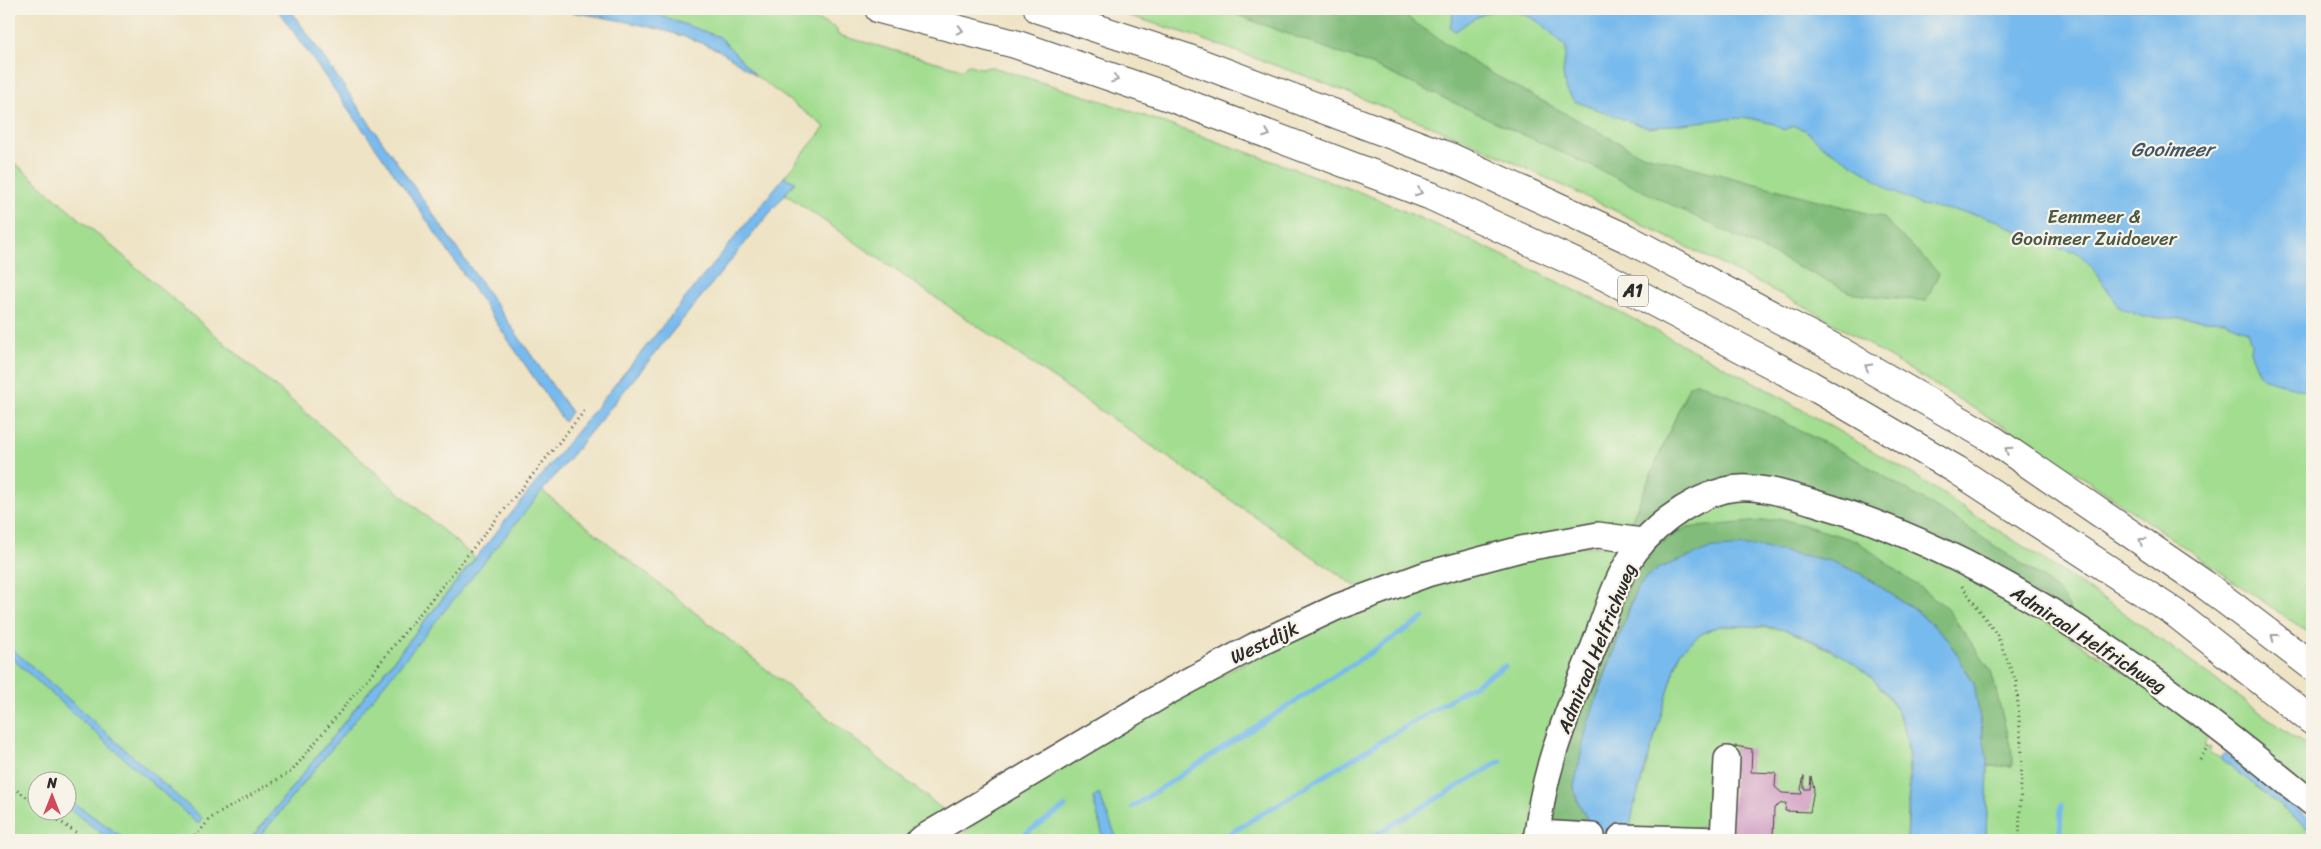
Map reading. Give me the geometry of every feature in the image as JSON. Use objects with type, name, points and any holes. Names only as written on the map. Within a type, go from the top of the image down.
[{"type":"highway","name":"A1","points":[[879,9],[1015,44],[1172,98],[1431,196],[1606,277],[1809,384],[1957,470],[2176,613],[2312,721]]},
{"type":"highway","name":"A1","points":[[1038,9],[1187,58],[1450,157],[1626,238],[1836,349],[1989,437],[2204,584],[2312,666]]},
{"type":"street","name":"Admiraal Helfrichweg","points":[[1537,837],[1544,786],[1572,701],[1625,567],[1642,541],[1680,512],[1706,496],[1729,489],[1770,490],[1842,510],[1954,558],[2052,611],[2186,704],[2244,747],[2312,803]]},
{"type":"street","name":"Westdijk","points":[[919,840],[1166,693],[1254,646],[1337,606],[1427,574],[1521,549],[1598,535],[1642,541]]},
{"type":"street","points":[[1621,837],[1722,840],[1727,759]]},
{"type":"street","points":[[1537,837],[1592,836]]},
{"type":"path","points":[[192,840],[211,818],[292,771],[586,409]]},
{"type":"path","points":[[1958,581],[1997,635],[2016,682],[2022,754],[2019,840]]},
{"type":"path","points":[[2200,759],[2209,745]]},
{"type":"path","points":[[9,785],[28,798]]},
{"type":"path","points":[[61,822],[88,840]]},
{"type":"green space","points":[[732,8],[788,13],[813,19],[836,28],[838,35],[962,69],[968,64],[980,68],[992,67],[1105,102],[1365,194],[1479,244],[1622,313],[1761,386],[1914,475],[2111,604],[2312,750],[2312,792],[2069,617],[2062,596],[2045,580],[1956,520],[1689,386],[1626,533],[1363,591],[785,194],[795,182],[784,177],[825,127],[756,76],[720,37],[623,9]]},
{"type":"green space","name":"Eemmeer & Gooimeer Zuidoever","points":[[1107,9],[2312,9],[2312,635],[2046,452],[1808,308],[1620,213],[1477,145],[1319,81],[1185,33]]},
{"type":"green space","points":[[1221,9],[1395,9],[1480,67],[1638,153],[1882,217],[1939,273],[1926,301],[1854,294],[1600,170],[1374,66]]},
{"type":"green space","points":[[9,158],[475,558],[250,840],[9,840]]},
{"type":"green space","points":[[1697,382],[1757,408],[1859,461],[1956,520],[2045,580],[2062,596],[2069,607],[2069,617],[2038,596],[1742,482],[1644,536],[1626,533],[1689,386]]},
{"type":"green space","points":[[541,490],[947,813],[905,840],[257,840]]},
{"type":"green space","points":[[1766,494],[1953,562],[2211,728],[2205,747],[2211,748],[2209,753],[2221,758],[2312,832],[2312,840],[1986,840],[1988,766],[2012,766],[1857,541],[1641,554],[1714,499]]},
{"type":"green space","points":[[1783,519],[1857,541],[1946,607],[1991,671],[2012,753],[2012,766],[1988,766],[1974,684],[1948,639],[1919,613],[1861,574],[1831,561],[1646,577],[1636,591],[1622,625],[1588,722],[1574,786],[1575,797],[1592,827],[1547,824],[1545,801],[1641,554],[1686,528]]},
{"type":"green space","points":[[1562,545],[1623,548],[1532,840],[1117,840],[1093,798],[1104,840],[958,840],[970,826],[966,817],[1343,608]]},
{"type":"green space","points":[[1717,626],[1749,626],[1787,630],[1849,659],[1875,681],[1895,706],[1907,738],[1909,780],[1907,840],[1732,840],[1736,745],[1716,811],[1710,821],[1697,829],[1629,833],[1634,806],[1680,652],[1697,636]]},
{"type":"water","points":[[277,9],[290,9],[571,412],[564,422],[411,197]]},
{"type":"water","points":[[552,9],[623,9],[658,15],[720,37],[756,76],[718,50],[678,35],[636,24]]},
{"type":"water","points":[[1454,9],[1495,9],[1471,20],[1456,31],[1450,28]]},
{"type":"water","name":"Gooimeer","points":[[1500,9],[2312,9],[2312,393],[2265,379],[2259,373],[2250,351],[2251,343],[2247,331],[2225,321],[2143,317],[2120,308],[2092,267],[2078,253],[2038,243],[1998,221],[1978,215],[1921,205],[1891,191],[1867,173],[1823,146],[1805,130],[1794,126],[1783,130],[1774,124],[1749,118],[1648,128],[1574,101],[1565,87],[1563,73],[1566,48],[1538,21],[1522,14]]},
{"type":"water","points":[[784,177],[795,182],[257,840],[250,840],[582,425]]},
{"type":"water","points":[[1755,546],[1831,561],[1861,574],[1919,613],[1948,639],[1974,684],[1988,766],[1986,840],[1907,840],[1910,772],[1909,754],[1902,721],[1886,693],[1862,670],[1819,643],[1788,631],[1776,628],[1719,626],[1697,637],[1680,652],[1634,806],[1629,833],[1621,840],[1592,840],[1590,826],[1578,801],[1574,786],[1588,722],[1636,591],[1646,577],[1659,568],[1713,548]]},
{"type":"water","points":[[9,646],[202,818],[198,824],[9,656]]},
{"type":"water","points":[[2225,753],[2312,820],[2312,832],[2221,758]]},
{"type":"water","points":[[1099,794],[1117,840],[1104,840],[1093,798]]},
{"type":"water","points":[[78,806],[126,840],[110,840],[78,816]]},
{"type":"building","points":[[1735,746],[1752,749],[1751,772],[1776,773],[1775,787],[1782,793],[1802,794],[1801,789],[1804,776],[1804,789],[1810,789],[1811,777],[1814,789],[1810,812],[1785,811],[1786,803],[1782,803],[1774,808],[1773,840],[1731,840]]},
{"type":"waterway","points":[[1132,807],[1424,618]]},
{"type":"waterway","points":[[1219,840],[1505,666]]},
{"type":"waterway","points":[[1366,840],[1501,761]]},
{"type":"waterway","points":[[2060,840],[2061,805]]},
{"type":"waterway","points":[[1016,840],[1065,807]]}]
